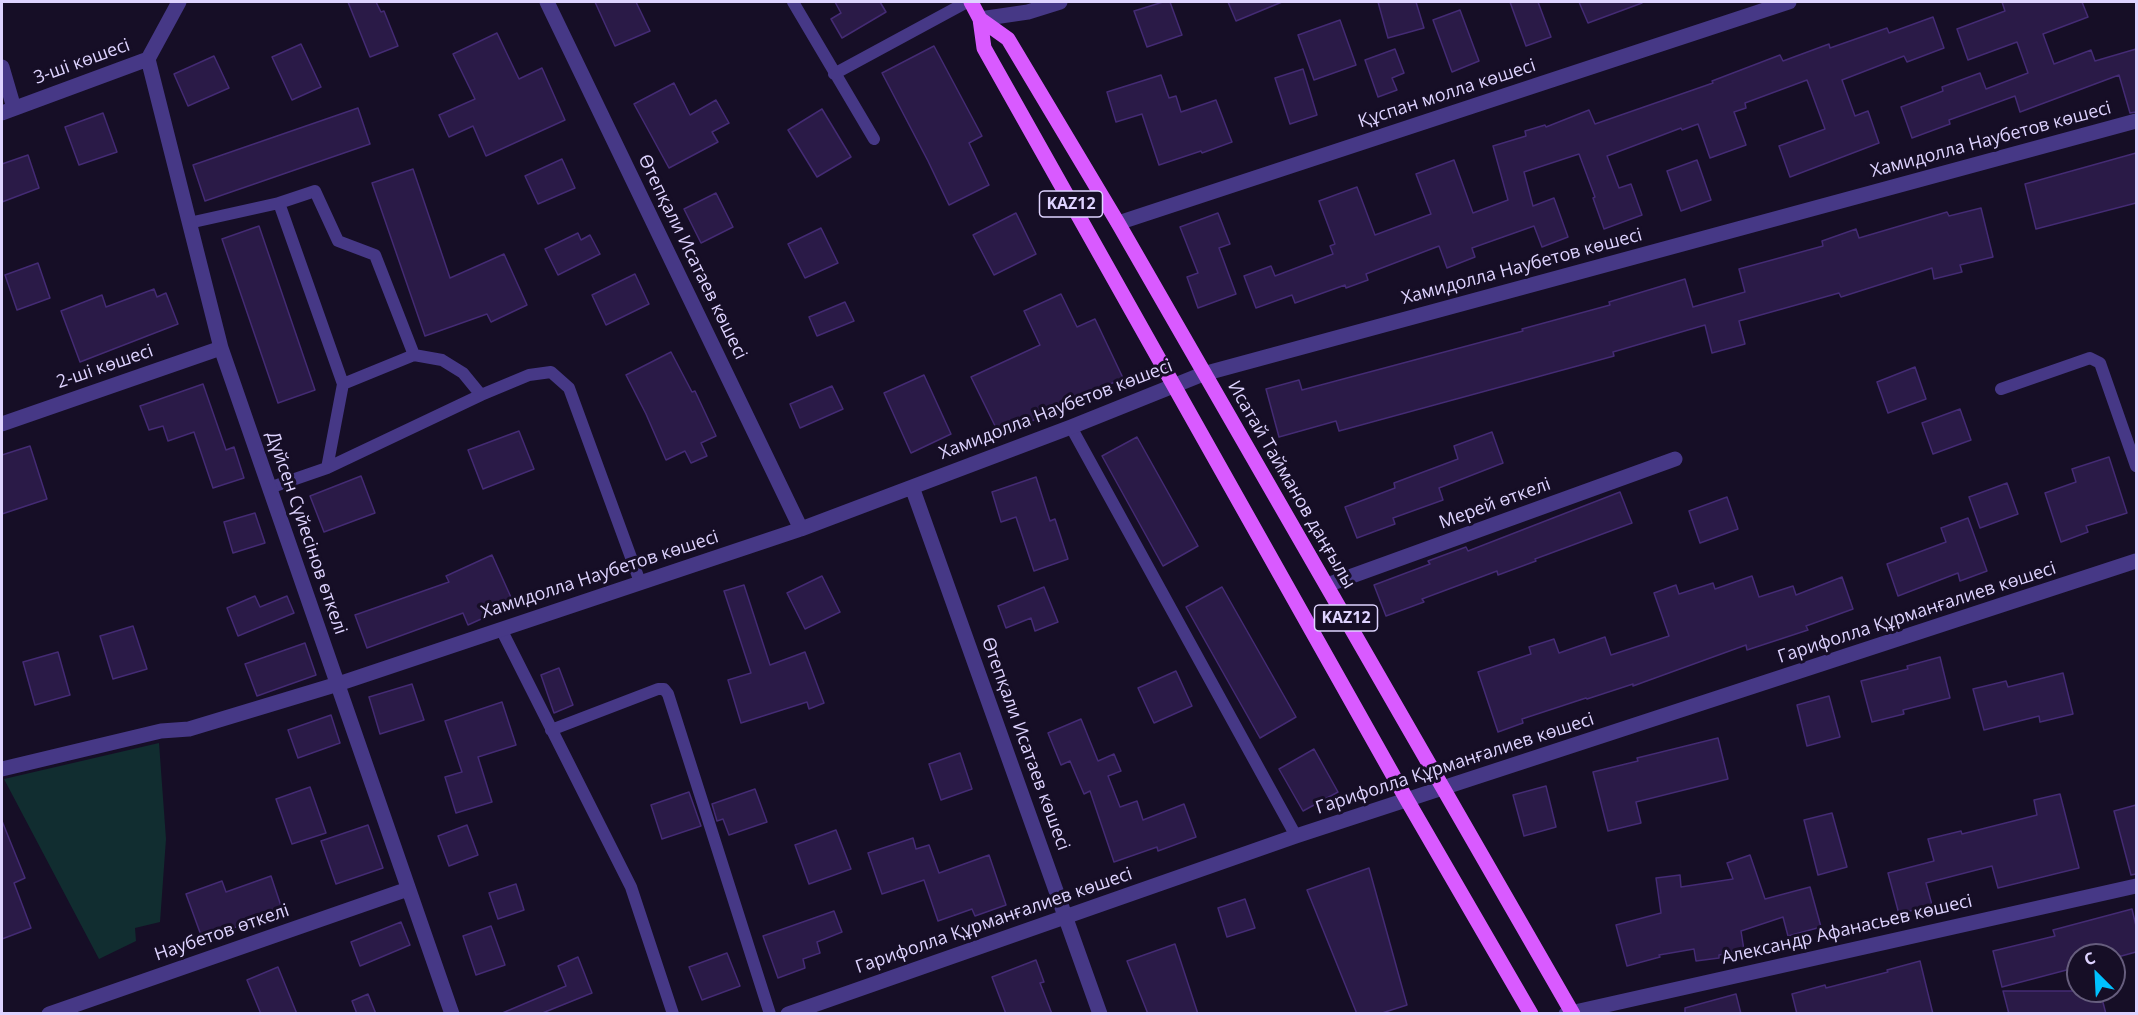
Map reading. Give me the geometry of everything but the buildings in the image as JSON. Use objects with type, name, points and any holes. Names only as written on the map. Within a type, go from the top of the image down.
[{"type":"main road","name":"Исатай Тайманов даңғылы","points":[[969,2],[980,19],[1008,39],[1118,223],[1203,374],[1328,585],[1571,1013]]},
{"type":"main road","name":"Исатай Тайманов даңғылы","points":[[980,19],[984,48],[1407,800],[1531,1014]]},
{"type":"street","name":"3-ші көшесі","points":[[8,110],[148,59],[179,2]]},
{"type":"street","name":"Өтепқали Исатаев көшесі","points":[[547,2],[801,529]]},
{"type":"street","points":[[980,19],[1028,12],[1060,2]]},
{"type":"street","name":"Құспан молла көшесі","points":[[1118,223],[1789,2]]},
{"type":"street","name":"Дүйсен Сүйесінов өткелі","points":[[148,59],[221,348],[452,1014]]},
{"type":"street","points":[[2,67],[8,110]]},
{"type":"street","name":"Хамидолла Наубетов көшесі","points":[[2,770],[160,731],[189,729],[338,684],[801,529],[1071,427],[1203,374],[2136,121]]},
{"type":"street","name":"2-ші көшесі","points":[[2,424],[221,348]]},
{"type":"street","name":"Мерей өткелі","points":[[1328,585],[1675,459]]},
{"type":"street","name":"Өтепқали Исатаев көшесі","points":[[912,487],[1100,1014]]},
{"type":"street","name":"Гарифолла Құрманғалиев көшесі","points":[[788,1014],[1296,836],[2136,564]]},
{"type":"street","name":"Александр Афанасьев көшесі","points":[[1571,1013],[2136,886]]},
{"type":"street","name":"Наубетов өткелі","points":[[49,1014],[408,889]]},
{"type":"lane","points":[[793,2],[874,139]]},
{"type":"lane","points":[[834,74],[969,2]]},
{"type":"lane","points":[[189,223],[279,203],[315,191],[338,241],[375,255],[414,355]]},
{"type":"lane","points":[[279,203],[343,384],[327,468]]},
{"type":"lane","points":[[343,384],[414,355],[442,360],[463,373],[481,395]]},
{"type":"lane","points":[[2001,389],[2090,358],[2100,363],[2136,466]]},
{"type":"lane","points":[[269,488],[327,468],[481,395],[529,375],[551,372],[569,388],[640,582]]},
{"type":"lane","points":[[1071,427],[1296,836]]},
{"type":"lane","points":[[501,629],[631,886],[673,1014]]},
{"type":"lane","points":[[551,730],[658,689],[664,689],[668,694],[770,1014]]},
{"type":"green space","points":[[159,743],[166,839],[160,922],[135,928],[136,941],[99,959],[4,779]]}]
